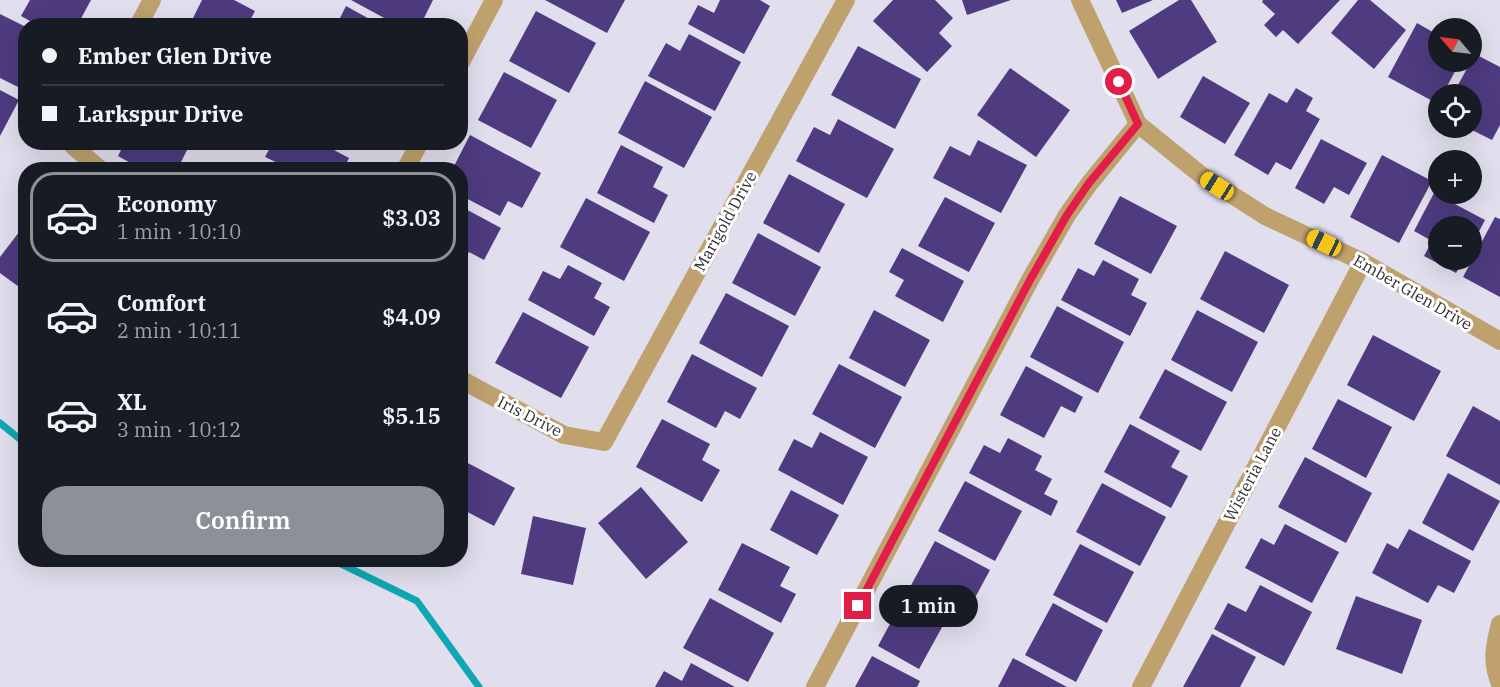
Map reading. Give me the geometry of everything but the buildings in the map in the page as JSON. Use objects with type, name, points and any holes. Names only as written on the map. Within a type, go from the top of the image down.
[{"type":"street","points":[[142,18],[152,0]]},
{"type":"street","points":[[468,49],[494,0]]},
{"type":"street","name":"Marigold Drive","points":[[604,442],[846,0]]},
{"type":"street","name":"Ember Glen Drive","points":[[1080,0],[1138,124],[1201,176],[1265,216],[1363,262],[1500,341]]},
{"type":"street","points":[[815,687],[1030,280],[1067,215],[1089,183],[1138,124]]},
{"type":"street","points":[[80,150],[93,162]]},
{"type":"street","name":"Wisteria Lane","points":[[1141,687],[1363,262]]},
{"type":"street","name":"Iris Drive","points":[[468,383],[564,435],[604,442]]},
{"type":"street","points":[[1500,624],[1493,667],[1500,684]]},
{"type":"waterway","points":[[0,423],[18,438]]},
{"type":"waterway","points":[[347,567],[417,601],[479,687]]},
{"type":"route","points":[[858,606],[1030,280],[1067,215],[1089,183],[1138,124],[1119,82]]}]
